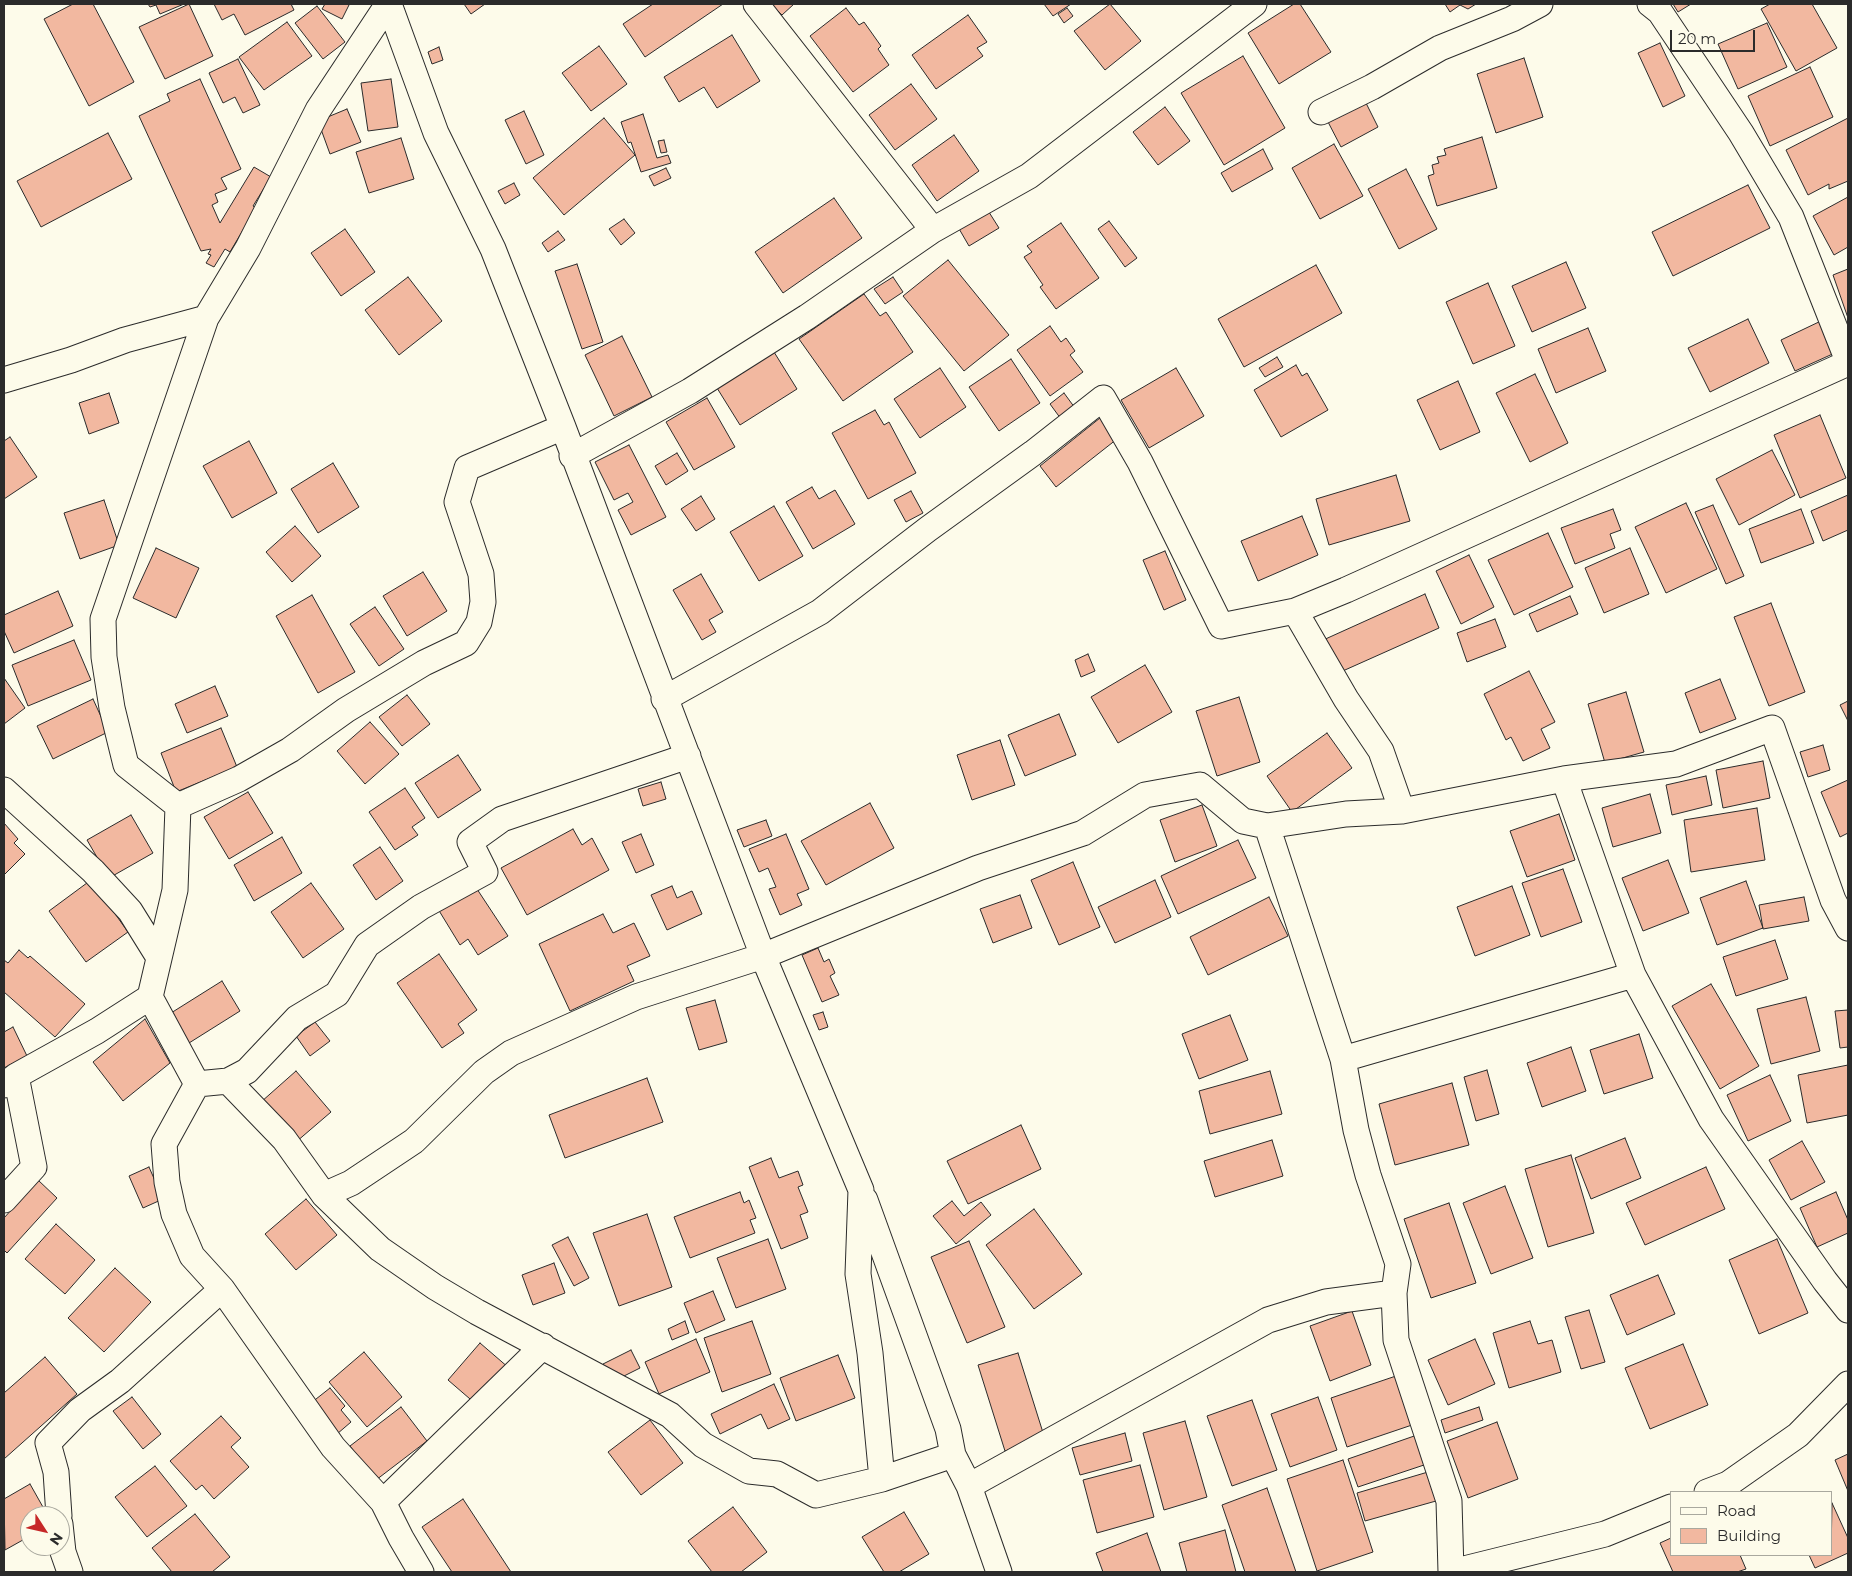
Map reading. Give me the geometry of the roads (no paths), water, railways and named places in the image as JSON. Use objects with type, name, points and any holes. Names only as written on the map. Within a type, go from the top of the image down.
[{"type":"street","points":[[178,806],[126,765],[112,708],[104,657],[104,619],[206,318],[248,248],[318,110],[389,4]]},
{"type":"street","points":[[389,4],[436,133],[492,249],[563,426],[572,456],[763,956],[861,1190],[948,1429],[953,1455],[969,1486],[998,1572]]},
{"type":"street","points":[[756,4],[933,230]]},
{"type":"street","points":[[572,456],[690,391],[807,317],[933,230],[1029,176],[1254,4]]},
{"type":"street","points":[[1321,112],[1372,87],[1440,48],[1512,19],[1540,4]]},
{"type":"street","points":[[664,699],[820,612],[928,529],[1033,453],[1103,398],[1140,462],[1221,626],[1295,611],[1848,362],[1791,217],[1741,133],[1660,12],[1650,4]]},
{"type":"street","points":[[4,380],[71,360],[125,340],[206,318]]},
{"type":"street","points":[[178,806],[248,774],[290,750],[353,705],[424,663],[466,643],[479,622],[483,602],[481,574],[457,502],[467,468],[563,426]]},
{"type":"street","points":[[1295,611],[1346,699],[1381,751],[1402,811]]},
{"type":"street","points":[[324,1195],[351,1183],[414,1141],[484,1072],[511,1053],[636,997],[763,956],[978,868],[1083,833],[1144,795],[1200,786],[1243,821],[1267,826],[1346,814],[1402,811],[1564,779],[1676,764],[1772,728],[1833,900],[1848,928]]},
{"type":"street","points":[[197,1084],[228,1081],[247,1071],[297,1018],[336,994],[367,945],[421,907],[486,872],[470,842],[502,819],[688,756]]},
{"type":"street","points":[[1564,779],[1633,975],[1710,1119],[1825,1281],[1848,1310]]},
{"type":"street","points":[[4,790],[93,871],[130,911],[158,956]]},
{"type":"street","points":[[178,806],[175,890],[158,956],[150,997],[197,1084]]},
{"type":"street","points":[[1267,826],[1343,1059],[1363,1157],[1398,1264],[1394,1293],[1396,1340],[1449,1501],[1452,1572],[1605,1534],[1670,1507]]},
{"type":"street","points":[[1343,1059],[1633,975]]},
{"type":"street","points":[[4,1200],[34,1167],[10,1080],[98,1031],[150,997]]},
{"type":"street","points":[[228,1081],[284,1139],[324,1195],[380,1249],[427,1282],[476,1312],[670,1415],[703,1444],[749,1471],[777,1474],[816,1496],[882,1479],[953,1455]]},
{"type":"street","points":[[197,1084],[164,1144],[167,1182],[174,1214],[192,1256],[222,1289],[333,1447],[383,1502],[401,1538],[422,1572]]},
{"type":"street","points":[[861,1190],[858,1274],[870,1353],[882,1479]]},
{"type":"street","points":[[58,1506],[56,1472],[48,1443],[80,1410],[120,1381],[222,1289]]},
{"type":"street","points":[[969,1486],[1268,1320],[1326,1302],[1394,1293]]},
{"type":"street","points":[[383,1502],[543,1346]]},
{"type":"street","points":[[1710,1491],[1728,1484],[1798,1435],[1848,1384]]},
{"type":"street","points":[[65,1556],[70,1572]]}]
